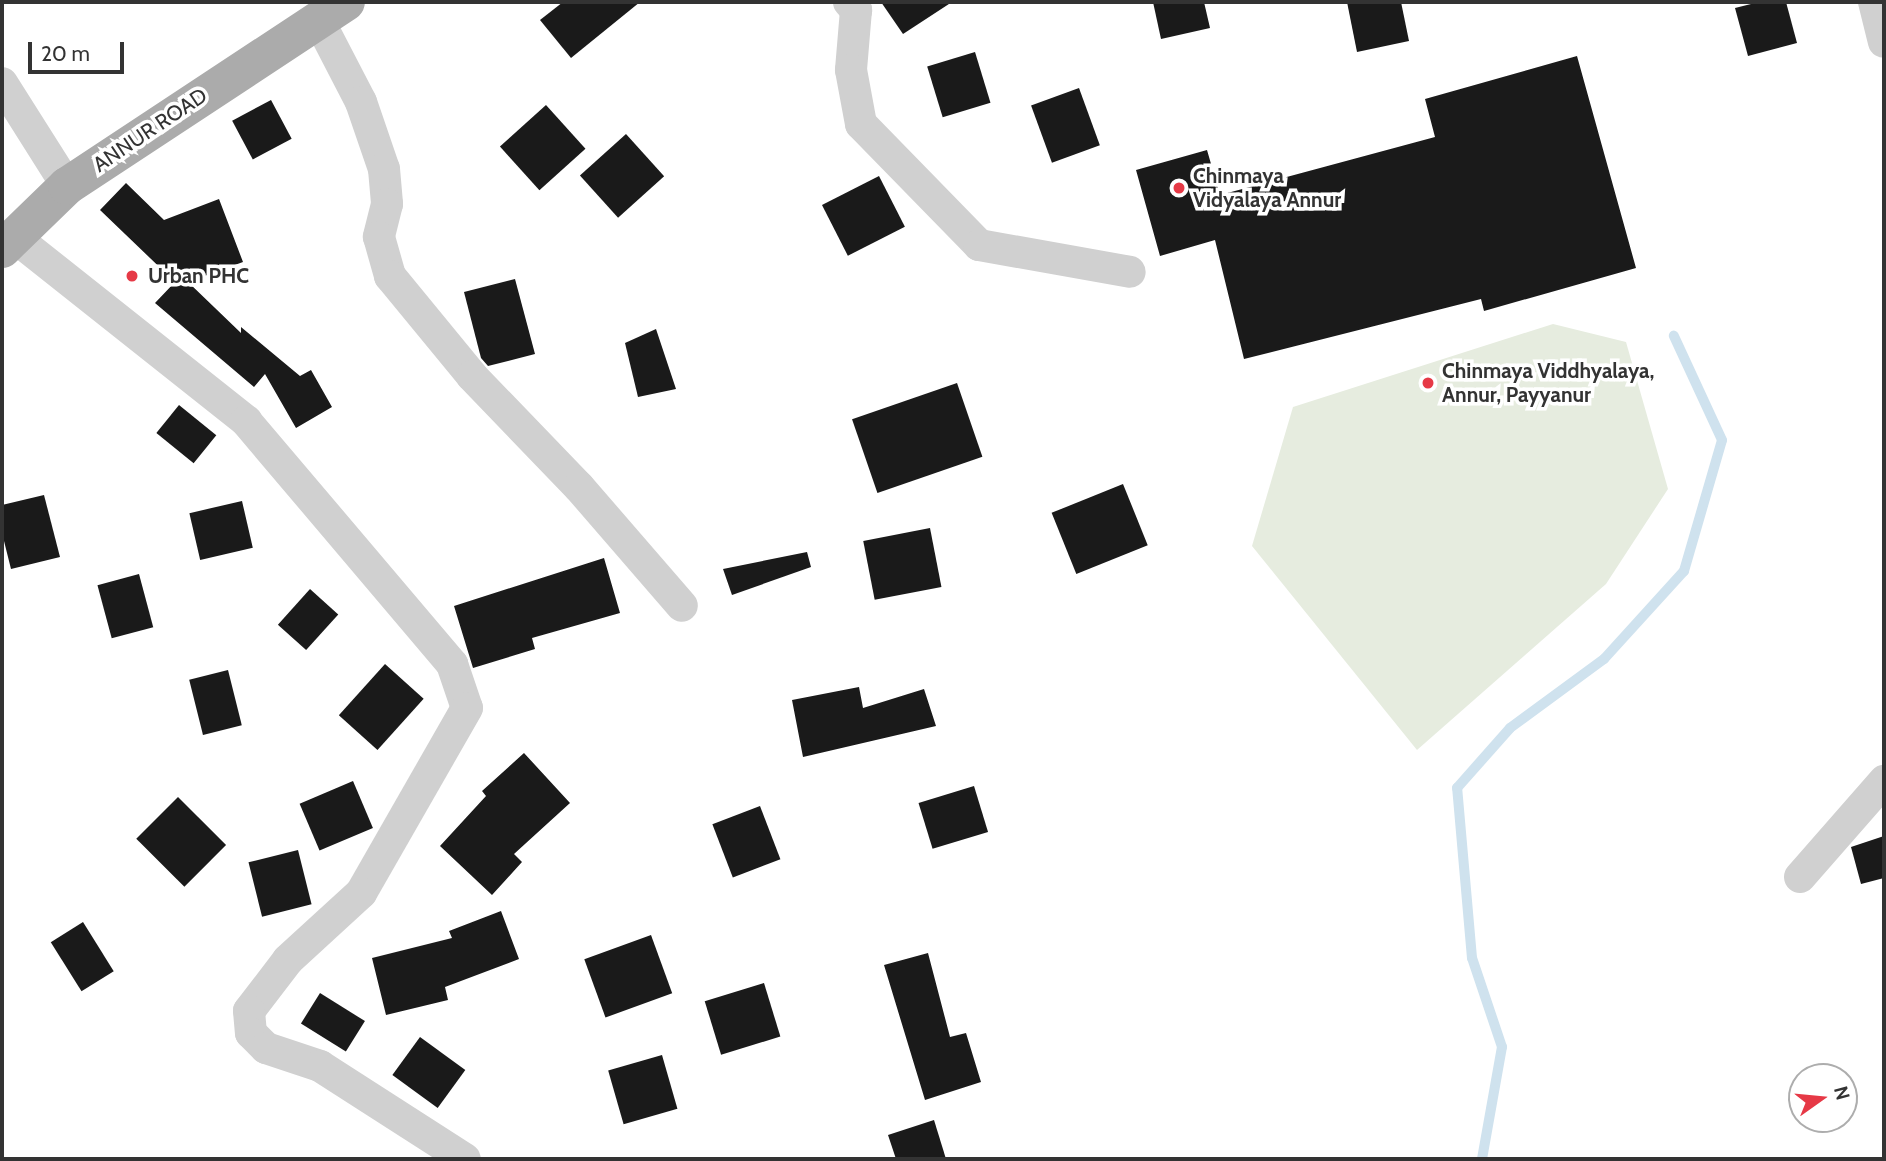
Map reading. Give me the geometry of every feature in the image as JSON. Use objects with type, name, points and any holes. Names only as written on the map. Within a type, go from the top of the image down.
[{"type":"main road","name":"ANNUR ROAD","points":[[7,243],[67,186],[332,10]]},
{"type":"street","points":[[849,2],[856,10],[851,70],[861,124],[979,246],[1130,272]]},
{"type":"street","points":[[1874,2],[1884,42]]},
{"type":"street","points":[[332,10],[384,169],[387,204],[379,237],[390,276],[472,376],[579,487],[682,606]]},
{"type":"street","points":[[2,83],[67,186]]},
{"type":"street","points":[[7,243],[246,421],[452,664],[467,708],[361,893],[288,960],[249,1011],[251,1033],[266,1048],[320,1066],[465,1159]]},
{"type":"street","points":[[1800,877],[1884,781]]},
{"type":"shaded area","points":[[1553,324],[1626,342],[1668,489],[1606,584],[1417,750],[1252,546],[1293,407]]},
{"type":"building","points":[[563,2],[640,2],[571,58],[540,20]]},
{"type":"building","points":[[881,2],[952,2],[903,34]]},
{"type":"building","points":[[1153,2],[1204,2],[1210,28],[1161,39]]},
{"type":"building","points":[[1347,2],[1401,2],[1409,41],[1357,52]]},
{"type":"building","points":[[1759,2],[1786,2],[1797,43],[1748,56],[1735,8]]},
{"type":"building","points":[[975,52],[990,103],[943,117],[927,67]]},
{"type":"building","points":[[1577,56],[1636,268],[1484,311],[1481,299],[1244,359],[1215,240],[1160,256],[1136,170],[1207,150],[1220,195],[1435,137],[1425,99]]},
{"type":"building","points":[[1079,88],[1100,145],[1052,163],[1031,105]]},
{"type":"building","points":[[271,100],[292,139],[253,160],[232,121]]},
{"type":"building","points":[[546,105],[585,149],[539,190],[500,146]]},
{"type":"building","points":[[626,134],[664,176],[618,218],[580,175]]},
{"type":"building","points":[[879,176],[905,227],[848,256],[822,205]]},
{"type":"building","points":[[126,183],[164,220],[219,199],[243,262],[188,282],[241,333],[241,327],[300,376],[311,370],[332,407],[296,428],[265,374],[254,387],[155,303],[175,282],[100,210]]},
{"type":"building","points":[[515,279],[535,354],[488,366],[481,358],[464,292]]},
{"type":"building","points":[[656,329],[676,389],[638,397],[625,343]]},
{"type":"building","points":[[957,383],[982,457],[877,493],[852,419]]},
{"type":"building","points":[[179,405],[216,435],[194,463],[156,433]]},
{"type":"building","points":[[1123,484],[1148,545],[1076,574],[1052,513]]},
{"type":"building","points":[[44,495],[60,557],[11,569],[2,533],[2,505]]},
{"type":"building","points":[[242,501],[253,548],[200,560],[189,513]]},
{"type":"building","points":[[930,528],[941,587],[875,600],[863,541]]},
{"type":"building","points":[[807,552],[811,567],[732,595],[723,569]]},
{"type":"building","points":[[604,558],[620,613],[532,638],[535,649],[473,668],[454,606]]},
{"type":"building","points":[[139,574],[153,627],[112,638],[97,585]]},
{"type":"building","points":[[310,589],[338,614],[306,650],[278,625]]},
{"type":"building","points":[[385,664],[424,699],[377,750],[339,715]]},
{"type":"building","points":[[228,670],[242,725],[203,735],[189,680]]},
{"type":"building","points":[[859,687],[863,708],[924,689],[936,726],[803,757],[792,700]]},
{"type":"building","points":[[524,753],[570,803],[514,854],[522,862],[492,895],[440,846],[486,796],[482,791]]},
{"type":"building","points":[[353,781],[373,828],[320,851],[300,804]]},
{"type":"building","points":[[974,786],[988,832],[933,849],[919,803]]},
{"type":"building","points":[[178,797],[226,845],[184,887],[136,839]]},
{"type":"building","points":[[760,806],[780,859],[733,877],[712,824]]},
{"type":"building","points":[[1884,836],[1884,878],[1861,884],[1851,847]]},
{"type":"building","points":[[298,850],[312,904],[262,917],[249,862]]},
{"type":"building","points":[[501,911],[519,959],[445,987],[448,1000],[386,1015],[372,958],[452,938],[449,931]]},
{"type":"building","points":[[83,922],[114,971],[82,991],[51,942]]},
{"type":"building","points":[[651,935],[672,993],[605,1018],[584,959]]},
{"type":"building","points":[[928,953],[950,1037],[966,1033],[981,1082],[925,1100],[884,965]]},
{"type":"building","points":[[764,983],[780,1037],[721,1055],[705,1001]]},
{"type":"building","points":[[320,993],[365,1021],[346,1052],[301,1024]]},
{"type":"building","points":[[420,1037],[465,1070],[438,1108],[392,1075]]},
{"type":"building","points":[[662,1055],[677,1109],[624,1124],[608,1070]]},
{"type":"building","points":[[934,1120],[946,1159],[896,1159],[888,1135]]},
{"type":"waterway","points":[[1482,1159],[1502,1047],[1472,958],[1457,788],[1510,728],[1604,659],[1684,571],[1722,440],[1674,336]]},
{"type":"place","name":"Chinmaya Vidyalaya Annur","points":[[1179,188]]},
{"type":"place","name":"Urban PHC","points":[[132,276]]},
{"type":"place","name":"Chinmaya Viddhyalaya, Annur, Payyanur","points":[[1428,383]]}]
